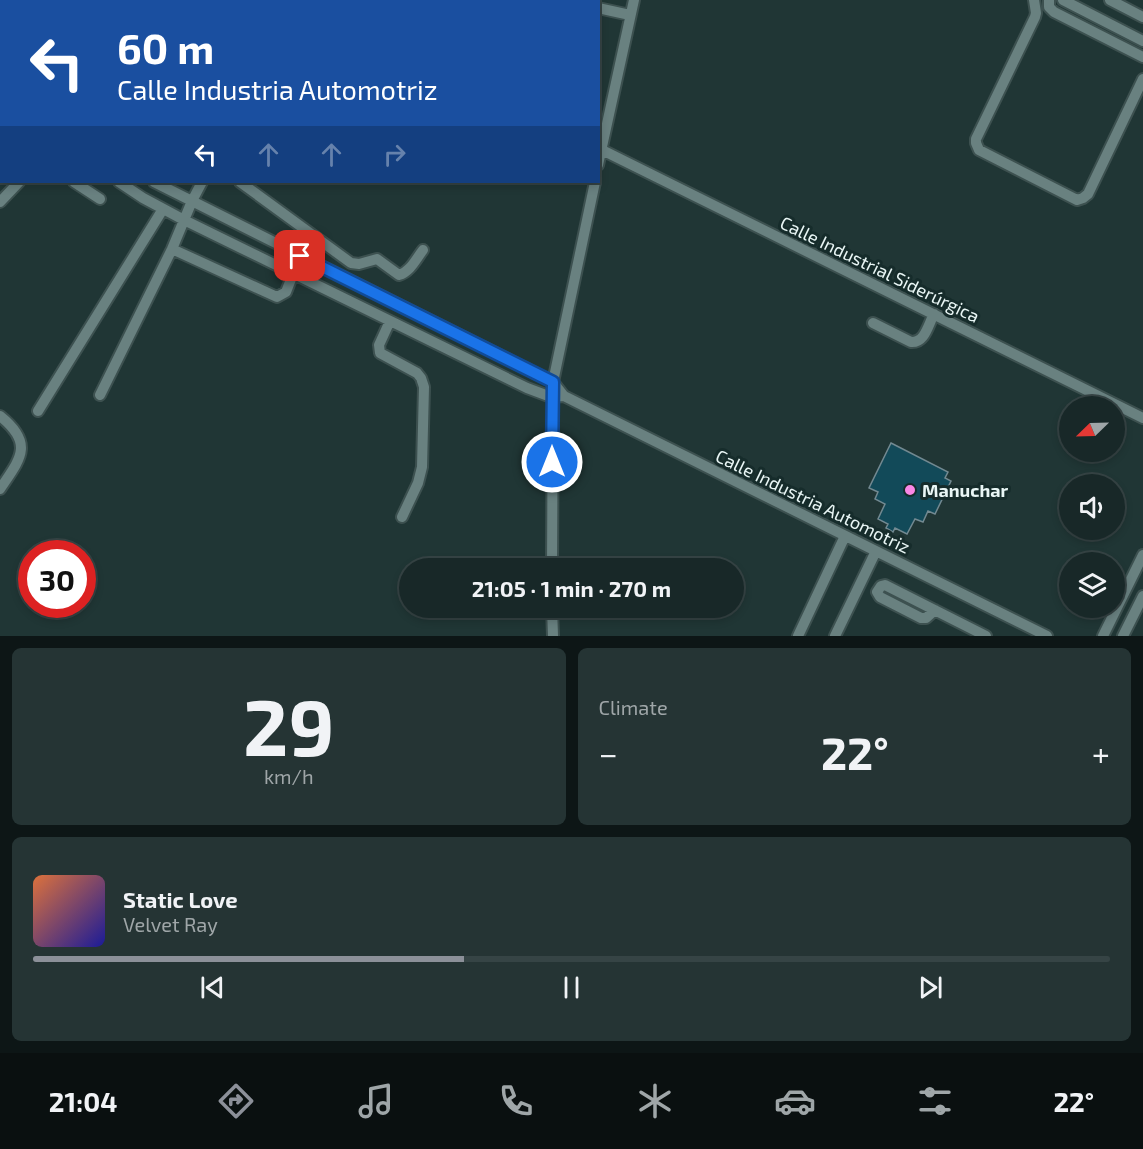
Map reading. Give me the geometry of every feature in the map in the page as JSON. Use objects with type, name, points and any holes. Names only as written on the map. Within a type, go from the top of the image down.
[{"type":"street","points":[[600,158],[634,0]]},
{"type":"street","points":[[1034,0],[1035,17],[976,139],[979,150],[1072,198],[1077,200],[1083,198],[1088,194],[1143,79]]},
{"type":"street","points":[[1049,0],[1049,7],[1054,12],[1143,57]]},
{"type":"street","points":[[1063,0],[1143,40]]},
{"type":"street","points":[[1110,0],[1143,17]]},
{"type":"street","points":[[600,8],[630,15]]},
{"type":"street","name":"Calle Industrial Siderúrgica","points":[[602,150],[1143,418]]},
{"type":"street","points":[[0,202],[18,183]]},
{"type":"street","points":[[76,183],[100,198]]},
{"type":"street","points":[[121,183],[184,220],[496,374],[551,398],[564,396]]},
{"type":"street","name":"Calle Industria Automotriz","points":[[156,183],[553,382],[564,396],[1047,636]]},
{"type":"street","points":[[100,395],[172,249],[201,183]]},
{"type":"street","points":[[241,183],[351,263],[359,264],[377,259],[402,274],[423,250]]},
{"type":"street","points":[[552,558],[551,398],[595,183]]},
{"type":"street","points":[[38,411],[163,209]]},
{"type":"street","points":[[172,249],[273,297],[286,292],[300,256]]},
{"type":"street","points":[[873,323],[916,343],[921,340],[934,314]]},
{"type":"street","points":[[390,321],[379,345],[380,353],[417,373],[424,387],[422,467],[418,483],[402,517]]},
{"type":"street","points":[[0,416],[18,436],[21,449],[19,461],[0,489]]},
{"type":"street","points":[[798,636],[845,536]]},
{"type":"street","points":[[835,636],[876,551]]},
{"type":"street","points":[[1103,636],[1143,555]]},
{"type":"street","points":[[935,610],[926,618],[921,618],[880,597],[877,592],[881,586],[885,585],[935,610],[986,636]]},
{"type":"street","points":[[1123,636],[1143,597]]},
{"type":"street","points":[[552,618],[552,636]]},
{"type":"building","name":"Manuchar","points":[[891,443],[948,472],[945,478],[951,481],[935,514],[928,511],[923,522],[915,519],[907,534],[895,528],[893,532],[886,528],[888,524],[878,519],[885,504],[875,499],[878,492],[869,488]]},
{"type":"place","name":"Manuchar","points":[[910,490]]},
{"type":"route","points":[[300,256],[553,382],[552,462]]}]
